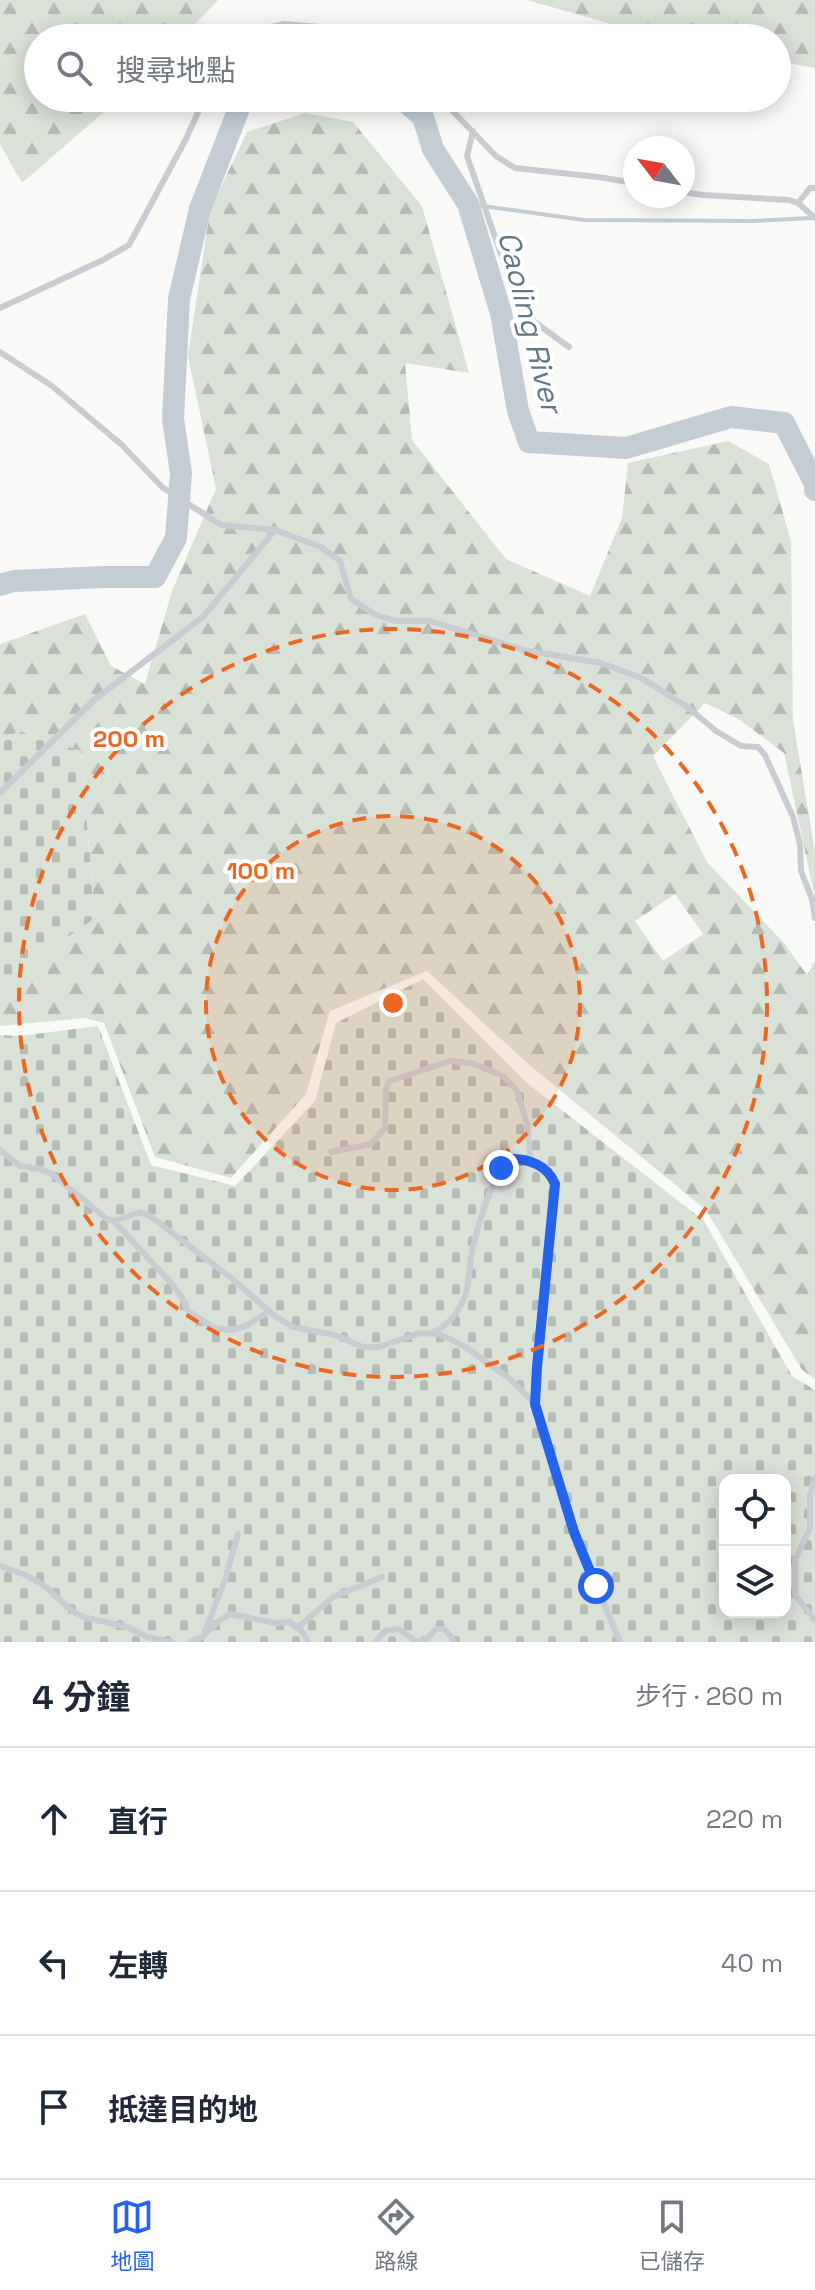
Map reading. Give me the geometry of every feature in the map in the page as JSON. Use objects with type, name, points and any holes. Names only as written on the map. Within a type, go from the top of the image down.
[{"type":"lane","points":[[0,308],[129,245],[198,112]]},
{"type":"lane","points":[[454,112],[496,156],[515,168],[623,181]]},
{"type":"lane","points":[[473,131],[467,156],[521,312],[569,347]]},
{"type":"lane","points":[[798,203],[810,188],[815,188]]},
{"type":"lane","points":[[695,194],[789,200],[798,203],[815,218]]},
{"type":"lane","points":[[0,352],[52,386],[122,445],[162,487],[219,524],[275,530],[321,547],[340,561],[351,599],[376,615],[396,621],[430,621],[523,650],[601,663],[641,678],[741,746],[758,747],[765,755],[793,817],[800,844],[801,871],[812,899],[815,918]]},
{"type":"lane","points":[[0,793],[94,700],[203,617],[275,530]]},
{"type":"lane","points":[[331,1152],[371,1144],[385,1128],[386,1088],[390,1081],[450,1061],[471,1063],[503,1076],[517,1091],[527,1124],[531,1162]]},
{"type":"lane","points":[[0,1150],[20,1166],[52,1174],[107,1219],[114,1221],[170,1282],[188,1311],[214,1328],[230,1330],[246,1326],[269,1311]]},
{"type":"lane","points":[[430,1334],[448,1322],[464,1299],[480,1223],[501,1168],[510,1159],[521,1158],[551,1173],[555,1184],[535,1404],[574,1532],[620,1642]]},
{"type":"lane","points":[[114,1221],[140,1212],[150,1216],[293,1327],[335,1335],[363,1347],[379,1347],[420,1333],[439,1334],[464,1346],[509,1378],[535,1404]]},
{"type":"lane","points":[[815,1478],[810,1494],[810,1528],[795,1560],[795,1595],[815,1620]]},
{"type":"lane","points":[[202,1637],[225,1580],[238,1534]]},
{"type":"lane","points":[[0,1566],[26,1575],[46,1587],[83,1617],[172,1642]]},
{"type":"lane","points":[[297,1628],[333,1597],[382,1577]]},
{"type":"lane","points":[[190,1642],[202,1637],[230,1614],[276,1623],[290,1622],[308,1642]]},
{"type":"lane","points":[[375,1642],[385,1631],[399,1629],[418,1642],[428,1638],[436,1629],[444,1629],[453,1642]]},
{"type":"green space","points":[[0,0],[218,0],[195,24],[24,24],[24,112],[104,112],[22,183],[0,144]]},
{"type":"green space","points":[[527,0],[815,0],[815,68],[791,64],[791,24],[611,24]]},
{"type":"green space","points":[[305,113],[353,122],[422,206],[469,373],[405,363],[412,440],[506,559],[590,596],[622,518],[628,463],[728,441],[769,464],[791,541],[793,720],[815,852],[815,908],[784,753],[740,720],[705,703],[653,756],[707,862],[784,943],[807,975],[815,960],[815,1379],[802,1370],[706,1210],[527,1063],[427,971],[330,1011],[306,1094],[231,1178],[155,1157],[104,1023],[85,1018],[0,1026],[0,984],[95,917],[81,751],[18,731],[0,743],[0,644],[85,614],[111,666],[145,684],[172,591],[216,489],[188,356],[210,210],[247,132]],"holes":[[[675,894],[703,934],[663,961],[635,921]]]},
{"type":"green space","points":[[18,731],[81,751],[95,918],[0,984],[0,743]]},
{"type":"green space","points":[[423,979],[527,1083],[704,1221],[792,1376],[815,1390],[815,1642],[0,1642],[0,1035],[19,1036],[98,1026],[151,1165],[235,1186],[315,1101],[336,1023]]},
{"type":"waterway","name":"Caoling River","points":[[0,585],[14,581],[155,577],[176,538],[181,473],[173,419],[179,299],[200,209],[238,112]]},
{"type":"waterway","name":"Caoling River","points":[[417,112],[423,117],[433,149],[468,204],[501,313],[518,411],[529,442],[626,448],[731,417],[784,423],[815,484],[815,490]]},
{"type":"waterway","points":[[468,204],[584,220],[753,221],[813,218]]},
{"type":"route","points":[[501,1168],[510,1159],[521,1158],[551,1173],[555,1184],[535,1404],[574,1532],[596,1586]]}]
